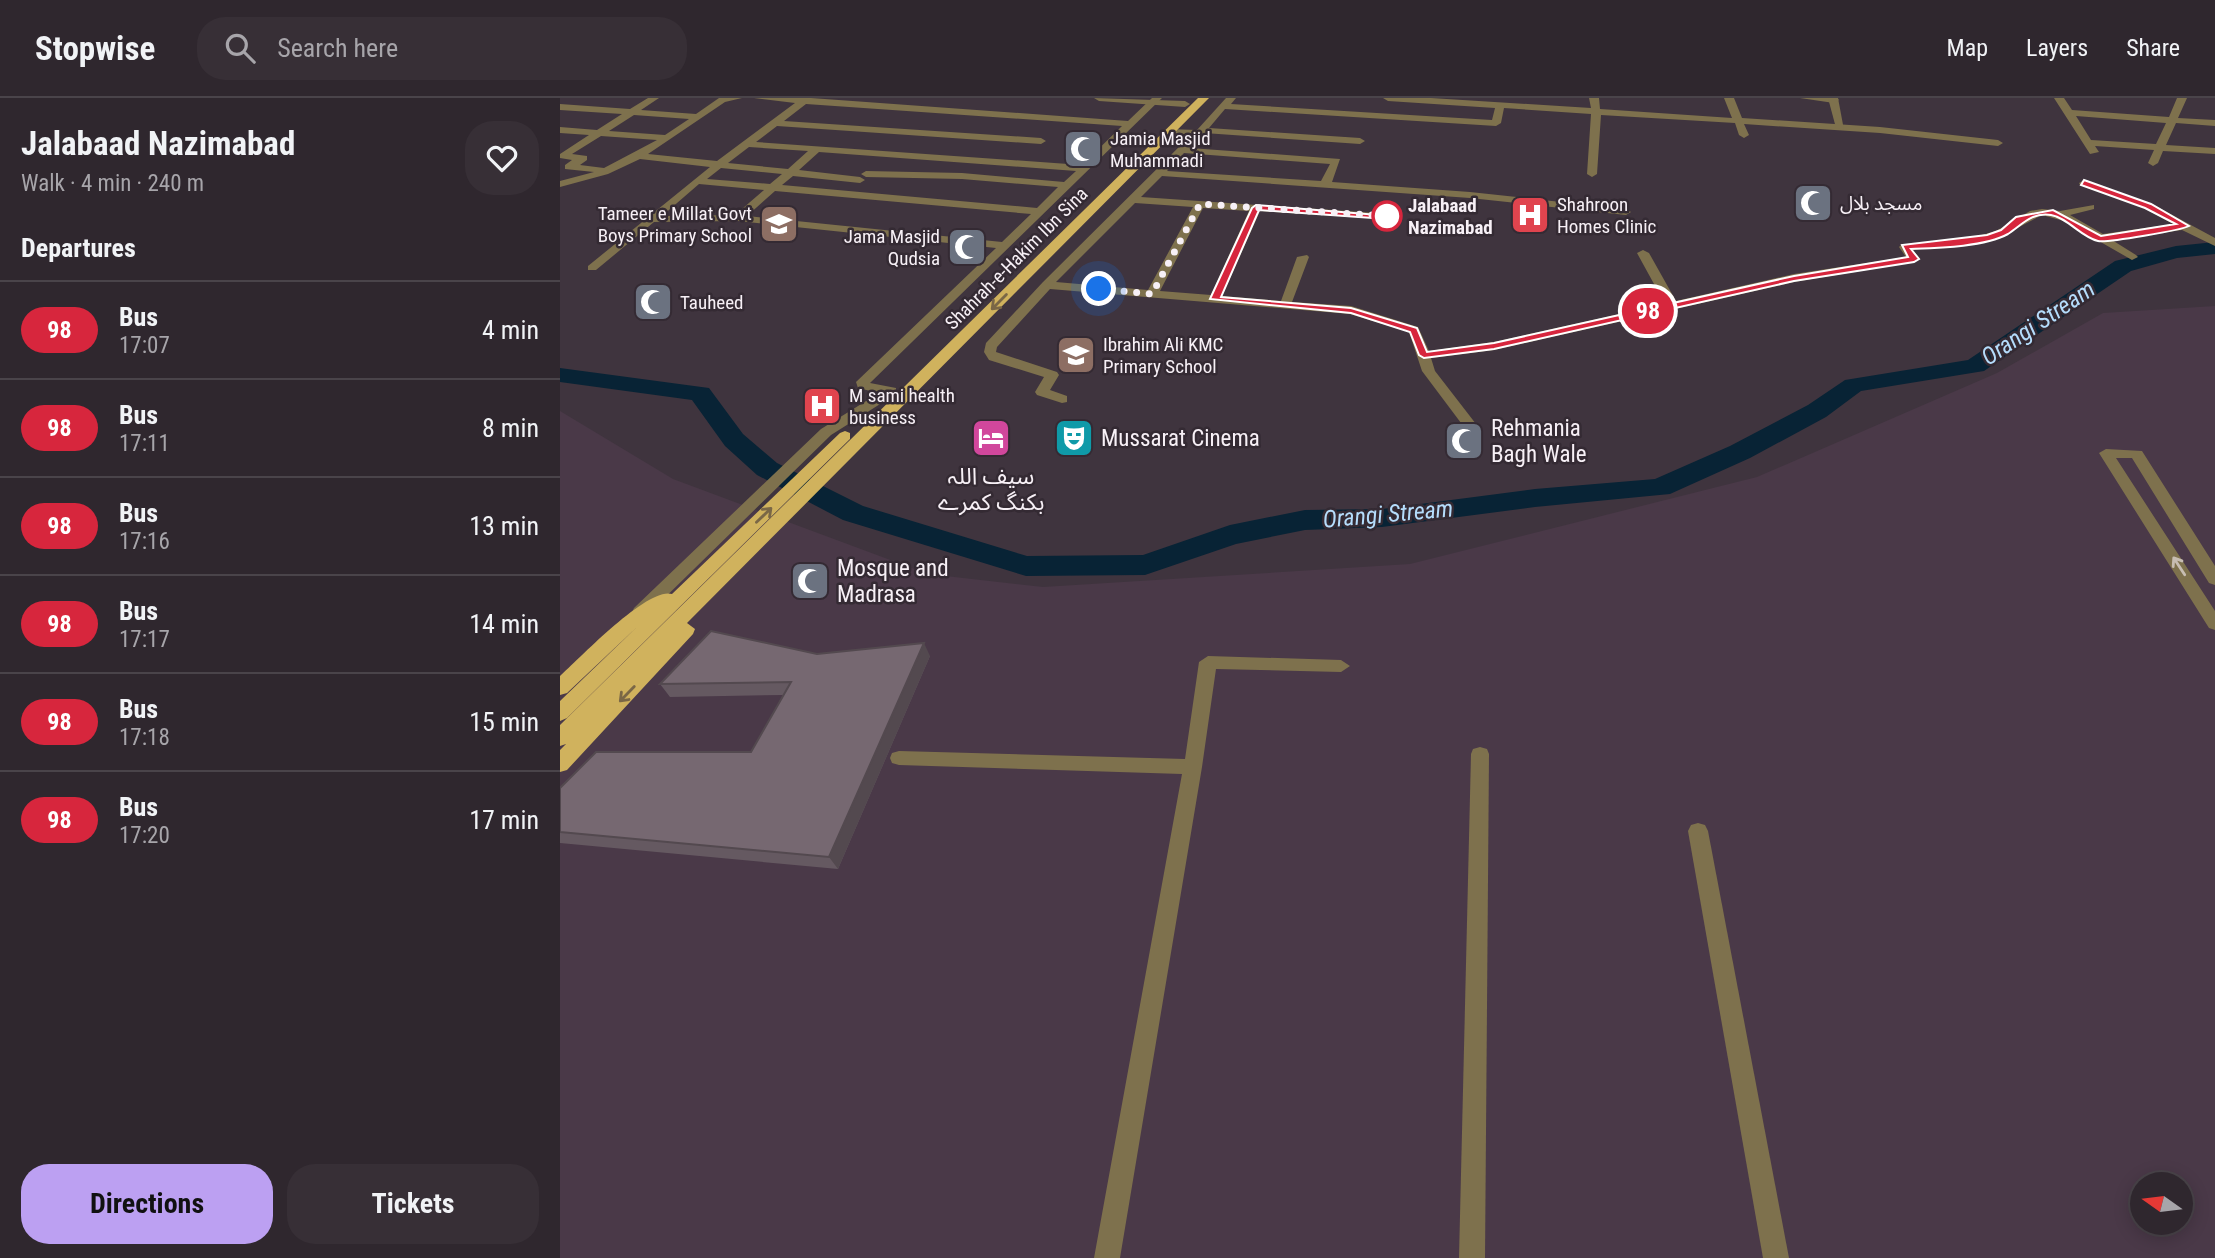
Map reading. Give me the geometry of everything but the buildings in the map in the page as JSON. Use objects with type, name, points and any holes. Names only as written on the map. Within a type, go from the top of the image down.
[{"type":"highway","name":"Shahrah-e-Hakim Ibn Sina","points":[[847,443],[1204,98]]},
{"type":"highway","name":"Shahrah-e-Hakim Ibn Sina","points":[[847,443],[891,391],[1188,101]]},
{"type":"highway","points":[[560,688],[715,563],[847,443]]},
{"type":"highway","points":[[560,738],[734,567],[847,443]]},
{"type":"highway","points":[[560,764],[669,651],[734,567]]},
{"type":"highway","points":[[560,713],[635,629]]},
{"type":"street","points":[[563,109],[584,98]]},
{"type":"street","points":[[561,156],[654,98]]},
{"type":"street","points":[[560,184],[641,156],[721,99],[737,98]]},
{"type":"street","points":[[759,98],[1130,124]]},
{"type":"street","points":[[1099,98],[1188,101]]},
{"type":"street","points":[[1062,399],[1042,393],[1052,375],[1017,367],[994,357],[990,352],[991,346],[1046,285],[1201,132],[1231,98]]},
{"type":"street","points":[[1388,98],[1841,128],[1998,143]]},
{"type":"street","points":[[1592,174],[1597,112],[1594,98]]},
{"type":"street","points":[[1729,98],[1744,135]]},
{"type":"street","points":[[1805,98],[1833,99],[1841,128]]},
{"type":"street","points":[[2059,98],[2096,155]]},
{"type":"street","points":[[2153,163],[2182,98]]},
{"type":"street","points":[[592,268],[697,181],[807,100]]},
{"type":"street","points":[[891,391],[863,386],[863,382],[1155,100]]},
{"type":"street","points":[[1172,131],[1201,132],[1296,124],[1496,123],[1500,105]]},
{"type":"street","points":[[1223,106],[1360,141]]},
{"type":"street","points":[[563,109],[698,117]]},
{"type":"street","points":[[2068,113],[2215,123]]},
{"type":"street","points":[[1021,164],[1060,119]]},
{"type":"street","points":[[777,123],[1041,141]]},
{"type":"street","points":[[1275,156],[1296,124]]},
{"type":"street","points":[[560,131],[667,138]]},
{"type":"street","points":[[2088,143],[2215,151]]},
{"type":"street","points":[[750,144],[1083,168]]},
{"type":"street","points":[[738,218],[817,149]]},
{"type":"street","points":[[1182,150],[1336,160],[1325,185]]},
{"type":"street","points":[[844,195],[886,154]]},
{"type":"street","points":[[561,156],[583,158],[569,167],[606,170]]},
{"type":"street","points":[[641,156],[788,174],[863,177],[962,176],[1066,185]]},
{"type":"street","points":[[1159,173],[1470,195],[1626,212]]},
{"type":"street","points":[[697,181],[1038,211]]},
{"type":"street","points":[[2084,183],[2148,206],[2215,243]]},
{"type":"street","points":[[1132,200],[1387,216]]},
{"type":"street","points":[[1152,294],[1200,204]]},
{"type":"street","points":[[2058,215],[2090,207]]},
{"type":"street","points":[[1215,299],[1256,208]]},
{"type":"street","points":[[1424,355],[1494,346],[1794,278],[1914,259],[1905,247],[1948,244],[1989,237],[2004,232],[2025,216],[2048,212],[2132,257]]},
{"type":"street","points":[[654,219],[738,218],[1003,245]]},
{"type":"street","points":[[2100,239],[2184,226]]},
{"type":"street","points":[[1643,253],[1672,305]]},
{"type":"street","points":[[1285,305],[1303,257]]},
{"type":"street","points":[[1046,285],[1351,310],[1414,330],[1429,371],[1469,424]]},
{"type":"street","points":[[635,629],[826,432],[891,391]]},
{"type":"street","points":[[2215,579],[2137,454],[2106,453],[2215,624]]},
{"type":"street","points":[[2198,596],[2215,596]]},
{"type":"street","points":[[1107,1258],[1193,767],[1208,662],[1341,666]]},
{"type":"street","points":[[1472,1258],[1480,754]]},
{"type":"street","points":[[899,758],[1193,767]]},
{"type":"street","points":[[1698,831],[1776,1258]]},
{"type":"shaded area","points":[[2215,306],[2215,1258],[560,1258],[560,411],[673,479],[928,574],[1043,587],[1410,564],[1757,477],[1997,373],[2103,313]]},
{"type":"waterway","name":"Orangi Stream","points":[[560,375],[700,393],[734,440],[767,469],[853,513],[1026,566],[1145,565],[1230,535],[1305,520],[1382,518],[1535,498],[1660,488],[1740,452],[1817,411],[1854,385],[1975,366],[2123,266],[2176,252],[2215,248]]},
{"type":"bus line","name":"98","points":[[1387,216],[1256,208],[1215,299],[1351,310],[1414,330],[1424,355],[1494,346],[1794,278],[1914,259],[1905,247],[1948,244],[1989,237],[2004,232],[2019,219],[2034,214],[2053,212],[2100,239],[2184,226],[2148,206],[2084,183]]},
{"type":"place","name":"Jamia Masjid Muhammadi","points":[[1083,149]]},
{"type":"place","name":"مسجد بلال","points":[[1813,203]]},
{"type":"place","name":"Shahroon Homes Clinic","points":[[1530,215]]},
{"type":"place","name":"Jalabaad Nazimabad","points":[[1387,216]]},
{"type":"place","name":"Tameer e Millat Govt Boys Primary School","points":[[779,224]]},
{"type":"place","name":"Jama Masjid Qudsia","points":[[967,247]]},
{"type":"place","name":"Tauheed","points":[[653,302]]},
{"type":"place","name":"Ibrahim Ali KMC Primary School","points":[[1076,355]]},
{"type":"place","name":"M sami health business","points":[[822,406]]},
{"type":"place","name":"سیف اللہ بکنگ کمرے","points":[[991,438]]},
{"type":"place","name":"Mussarat Cinema","points":[[1074,438]]},
{"type":"place","name":"Rehmania Bagh Wale","points":[[1464,441]]},
{"type":"place","name":"Mosque and Madrasa","points":[[810,581]]},
{"type":"route","points":[[1099,289],[1152,294],[1200,204],[1387,216]]}]
